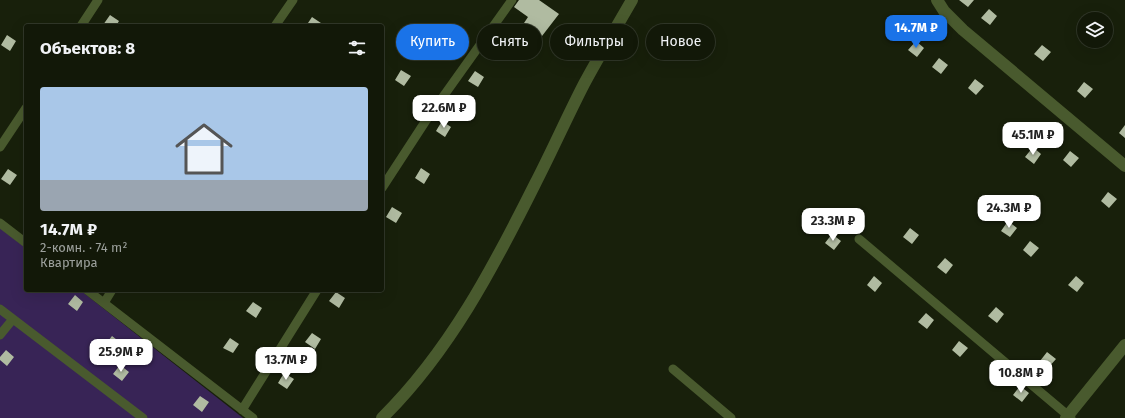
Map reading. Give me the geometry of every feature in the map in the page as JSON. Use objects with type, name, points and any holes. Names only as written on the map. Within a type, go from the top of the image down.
[{"type":"street","points":[[382,418],[402,398],[460,322],[482,285],[535,185],[584,84],[631,0]]},
{"type":"street","points":[[937,0],[944,11],[963,30],[1125,166]]},
{"type":"street","points":[[1068,417],[1125,345]]},
{"type":"lane","points":[[82,24],[98,0]]},
{"type":"lane","points":[[276,24],[293,0]]},
{"type":"lane","points":[[384,185],[425,122],[512,0]]},
{"type":"lane","points":[[0,146],[24,111]]},
{"type":"lane","points":[[0,223],[24,241]]},
{"type":"lane","points":[[859,239],[1068,417]]},
{"type":"lane","points":[[90,292],[253,418]]},
{"type":"lane","points":[[104,303],[111,292]]},
{"type":"lane","points":[[242,410],[316,292]]},
{"type":"lane","points":[[0,309],[143,418]]},
{"type":"lane","points":[[0,335],[13,319]]},
{"type":"lane","points":[[673,369],[731,418]]},
{"type":"shaded area","points":[[0,228],[24,246],[24,292],[83,292],[243,418],[0,418]]},
{"type":"building","points":[[519,0],[539,0],[559,14],[542,36],[542,24],[525,24],[524,23],[528,17],[514,7]]},
{"type":"building","points":[[959,0],[974,0],[968,7]]},
{"type":"building","points":[[989,9],[997,16],[990,25],[981,18]]},
{"type":"building","points":[[110,15],[119,21],[117,24],[104,24]]},
{"type":"building","points":[[312,17],[321,23],[320,24],[307,24]]},
{"type":"building","points":[[7,35],[16,41],[10,51],[1,45]]},
{"type":"building","points":[[916,41],[924,48],[917,57],[908,50]]},
{"type":"building","points":[[1042,45],[1051,52],[1043,61],[1034,54]]},
{"type":"building","points":[[939,58],[948,65],[941,74],[932,67]]},
{"type":"building","points":[[401,70],[411,76],[404,86],[395,80]]},
{"type":"building","points":[[475,71],[484,77],[478,87],[468,81]]},
{"type":"building","points":[[975,79],[984,86],[976,95],[968,88]]},
{"type":"building","points":[[1084,82],[1093,89],[1085,98],[1077,91]]},
{"type":"building","points":[[442,121],[451,127],[445,137],[436,131]]},
{"type":"building","points":[[1125,125],[1125,138],[1119,133]]},
{"type":"building","points":[[1033,147],[1041,154],[1034,164],[1025,157]]},
{"type":"building","points":[[1070,151],[1079,158],[1071,167],[1063,160]]},
{"type":"building","points":[[421,168],[430,174],[424,184],[415,178]]},
{"type":"building","points":[[8,169],[17,175],[10,185],[1,179]]},
{"type":"building","points":[[1108,192],[1117,199],[1109,208],[1101,201]]},
{"type":"building","points":[[392,207],[402,213],[396,223],[386,217]]},
{"type":"building","points":[[1008,221],[1017,228],[1010,237],[1001,231]]},
{"type":"building","points":[[910,228],[919,235],[912,244],[903,237]]},
{"type":"building","points":[[832,234],[841,241],[834,250],[825,243]]},
{"type":"building","points":[[1030,241],[1039,248],[1031,257],[1023,250]]},
{"type":"building","points":[[945,258],[953,265],[946,274],[937,267]]},
{"type":"building","points":[[874,276],[882,283],[875,292],[867,285]]},
{"type":"building","points":[[1076,276],[1084,283],[1077,292],[1068,285]]},
{"type":"building","points":[[336,292],[345,298],[339,308],[329,301]]},
{"type":"building","points":[[75,295],[83,302],[77,311],[68,304]]},
{"type":"building","points":[[253,302],[262,308],[256,318],[246,311]]},
{"type":"building","points":[[996,307],[1004,314],[997,323],[988,316]]},
{"type":"building","points":[[926,313],[934,320],[927,329],[918,322]]},
{"type":"building","points":[[312,333],[321,339],[315,349],[305,342]]},
{"type":"building","points":[[112,336],[121,343],[114,352],[105,345]]},
{"type":"building","points":[[230,338],[239,344],[233,353],[223,348]]},
{"type":"building","points":[[959,341],[968,348],[960,357],[952,350]]},
{"type":"building","points":[[6,350],[14,357],[7,366],[0,360],[0,357]]},
{"type":"building","points":[[1047,352],[1056,359],[1048,368],[1040,361]]},
{"type":"building","points":[[120,365],[129,372],[122,381],[113,374]]},
{"type":"building","points":[[284,373],[294,379],[287,389],[278,383]]},
{"type":"building","points":[[1020,386],[1029,393],[1022,402],[1013,395]]},
{"type":"building","points":[[200,396],[209,402],[202,412],[193,405]]}]
